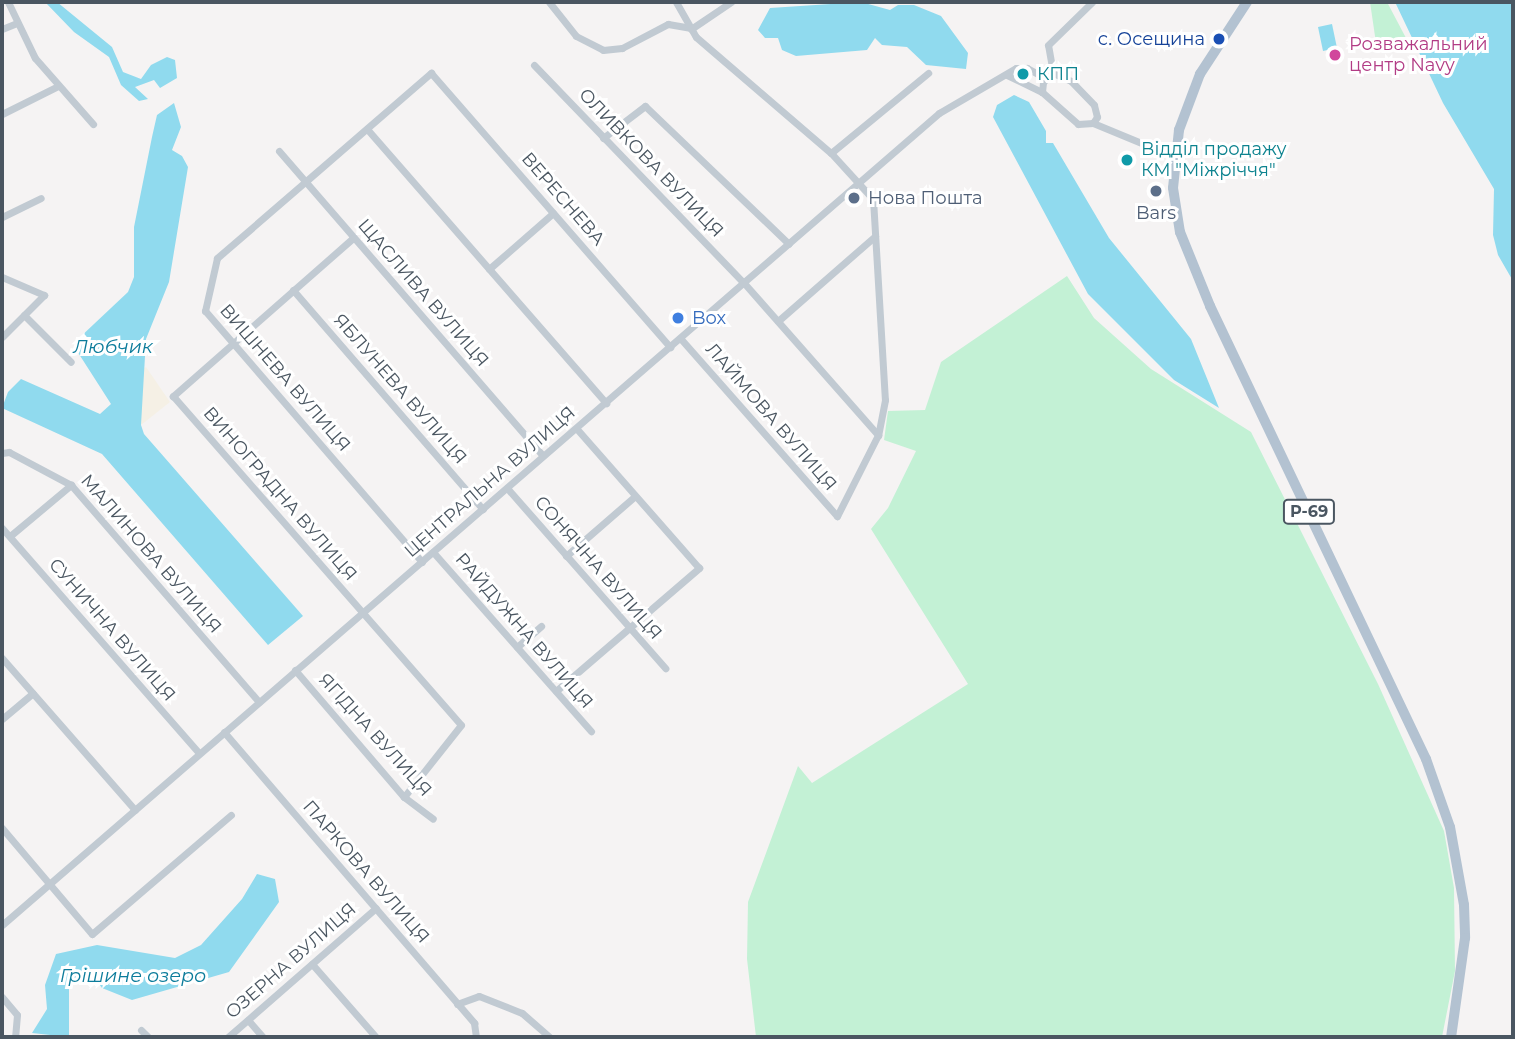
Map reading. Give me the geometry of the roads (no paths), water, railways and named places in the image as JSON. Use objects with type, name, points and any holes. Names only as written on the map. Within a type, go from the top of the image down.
[{"type":"main road","name":"Р-69","points":[[1247,2],[1200,75],[1173,156],[1176,212],[1187,255],[1426,760],[1450,827],[1464,905],[1465,938],[1451,1037]]},
{"type":"street","points":[[8,2],[28,48],[93,124]]},
{"type":"street","points":[[550,2],[576,36],[603,50],[622,48],[668,24],[691,29],[731,2]]},
{"type":"street","points":[[676,2],[691,29],[724,64],[831,153],[861,182],[873,199],[885,379],[878,435]]},
{"type":"street","points":[[1042,92],[1049,76],[1048,46],[1091,2]]},
{"type":"street","points":[[2,29],[16,23]]},
{"type":"street","name":"ОЛИВКОВА ВУЛИЦЯ","points":[[534,65],[744,283],[878,435]]},
{"type":"street","points":[[1007,75],[1021,67],[1072,81],[1094,105],[1095,120]]},
{"type":"street","name":"ВИШНЕВА ВУЛИЦЯ","points":[[422,562],[205,311],[216,258],[431,73]]},
{"type":"street","name":"ВЕРЕСНЕВА","points":[[431,73],[670,347]]},
{"type":"street","points":[[831,153],[928,73]]},
{"type":"street","points":[[1007,75],[1042,92],[1078,124],[1095,120],[1173,156]]},
{"type":"street","name":"ЦЕНТРАЛЬНА ВУЛИЦЯ","points":[[2,925],[939,113],[1007,75]]},
{"type":"street","points":[[2,114],[58,86]]},
{"type":"street","points":[[603,138],[645,106],[789,244]]},
{"type":"street","points":[[367,129],[606,403]]},
{"type":"street","name":"ЩАСЛИВА ВУЛИЦЯ","points":[[279,151],[544,456]]},
{"type":"street","points":[[2,217],[41,198]]},
{"type":"street","points":[[489,269],[553,213]]},
{"type":"street","points":[[778,321],[875,236]]},
{"type":"street","points":[[233,343],[353,237]]},
{"type":"street","points":[[2,277],[44,295],[2,337]]},
{"type":"street","name":"ЯБЛУНЕВА ВУЛИЦЯ","points":[[293,290],[483,509]]},
{"type":"street","points":[[24,315],[71,362]]},
{"type":"street","name":"ЛАЙМОВА ВУЛИЦЯ","points":[[680,338],[837,516],[878,435]]},
{"type":"street","name":"ВИНОГРАДНА ВУЛИЦЯ","points":[[233,343],[173,396],[461,725],[404,797]]},
{"type":"street","points":[[556,691],[699,568],[576,428]]},
{"type":"street","name":"МАЛИНОВА ВУЛИЦЯ","points":[[2,453],[9,452],[71,485],[259,702]]},
{"type":"street","points":[[10,536],[71,485]]},
{"type":"street","name":"СОНЯЧНА ВУЛИЦЯ","points":[[507,488],[665,668]]},
{"type":"street","points":[[566,556],[635,496]]},
{"type":"street","name":"СУНИЧНА ВУЛИЦЯ","points":[[2,528],[199,753]]},
{"type":"street","name":"РАЙДУЖНА ВУЛИЦЯ","points":[[433,552],[591,731]]},
{"type":"street","points":[[517,647],[541,626]]},
{"type":"street","points":[[2,658],[135,810]]},
{"type":"street","name":"ЯГІДНА ВУЛИЦЯ","points":[[295,670],[404,797],[433,819]]},
{"type":"street","points":[[2,719],[33,693]]},
{"type":"street","name":"ПАРКОВА ВУЛИЦЯ","points":[[224,732],[474,1023],[476,1037]]},
{"type":"street","points":[[2,828],[92,934],[231,815]]},
{"type":"street","name":"ОЗЕРНА ВУЛИЦЯ","points":[[228,1037],[376,908]]},
{"type":"street","points":[[312,964],[376,1037]]},
{"type":"street","points":[[457,1004],[479,996],[522,1013],[550,1037]]},
{"type":"street","points":[[2,997],[17,1015],[15,1037]]},
{"type":"street","points":[[248,1020],[263,1037]]},
{"type":"street","points":[[141,1030],[148,1037]]},
{"type":"water","points":[[45,2],[57,2],[112,47],[123,72],[141,79],[151,65],[167,57],[175,60],[177,78],[160,88],[154,80],[135,87],[148,99],[139,101],[121,85],[109,57],[74,32]]},
{"type":"water","points":[[861,2],[890,10],[898,5],[914,5],[941,16],[968,53],[966,69],[926,65],[907,47],[882,45],[875,38],[867,50],[796,56],[782,50],[778,38],[765,38],[758,30],[770,8]]},
{"type":"water","points":[[1395,2],[1513,2],[1513,281],[1498,255],[1493,235],[1494,189],[1443,103]]},
{"type":"water","points":[[1332,24],[1337,48],[1323,51],[1318,27]]},
{"type":"water","points":[[1014,95],[1029,102],[1046,131],[1046,143],[1053,143],[1109,238],[1191,339],[1219,408],[1174,380],[1088,294],[993,117],[997,105]]},
{"type":"water","name":"Любчик","points":[[174,103],[181,127],[172,150],[182,156],[188,167],[169,282],[146,339],[141,425],[144,434],[303,616],[268,645],[102,454],[2,408],[8,392],[21,379],[100,414],[111,404],[77,351],[77,340],[128,292],[134,277],[134,227],[157,115]]},
{"type":"water","name":"Грішине озеро","points":[[257,874],[275,879],[279,902],[229,972],[132,1000],[102,988],[92,974],[76,979],[69,986],[69,1037],[32,1033],[47,1009],[45,985],[56,954],[97,945],[175,958],[201,945],[242,899]]},
{"type":"place","name":"с. Осещина","points":[[1219,39]]},
{"type":"place","name":"Розважальний центр Navy","points":[[1335,55]]},
{"type":"place","name":"КПП","points":[[1023,74]]},
{"type":"place","name":"Відділ продажу КМ \"Міжріччя\"","points":[[1127,160]]},
{"type":"place","name":"Bars","points":[[1156,191]]},
{"type":"place","name":"Нова Пошта","points":[[854,198]]},
{"type":"place","name":"Box","points":[[678,318]]}]
